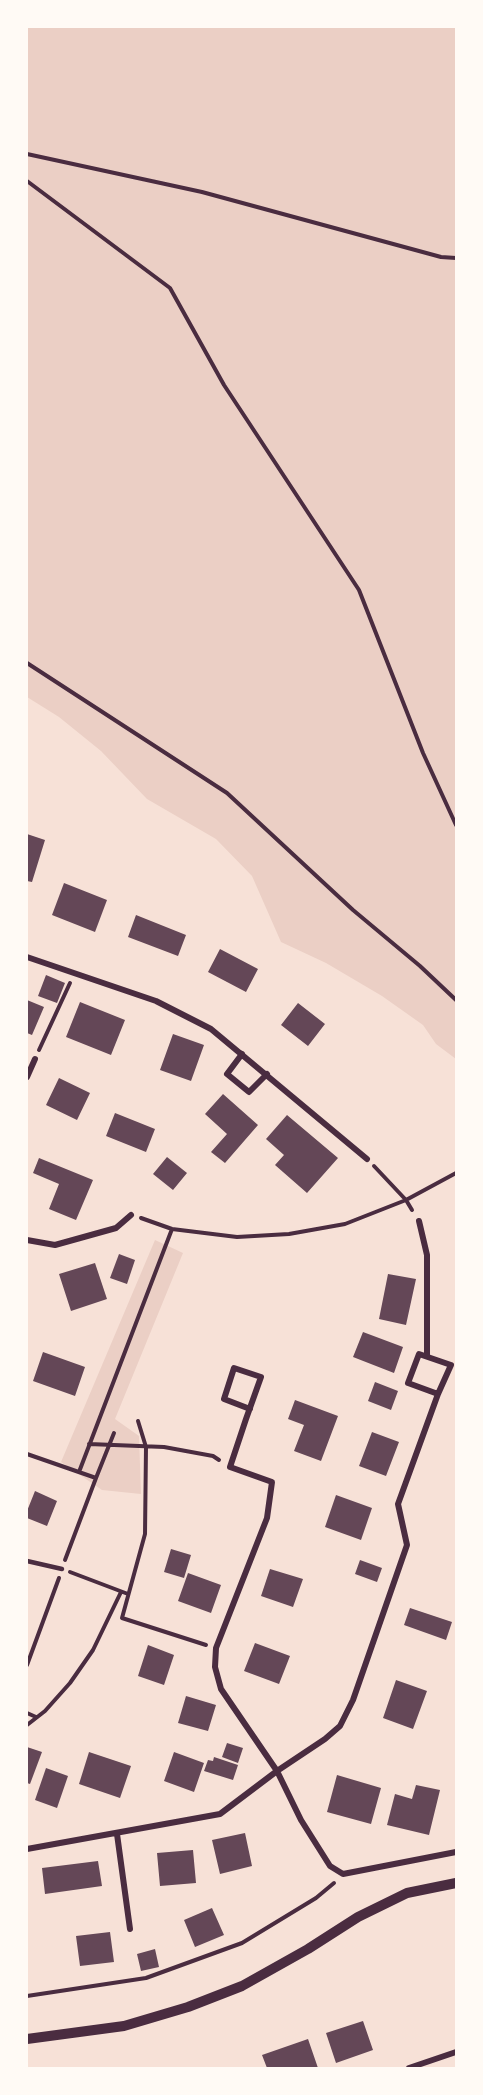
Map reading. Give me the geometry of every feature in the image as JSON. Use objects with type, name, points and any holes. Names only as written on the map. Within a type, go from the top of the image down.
[{"type":"street","points":[[27,957],[156,1000],[211,1029],[367,1159]]},
{"type":"street","points":[[242,1054],[227,1074],[249,1092],[267,1074]]},
{"type":"street","points":[[27,1077],[35,1059]]},
{"type":"street","points":[[27,1240],[55,1245],[116,1228],[131,1215]]},
{"type":"street","points":[[419,1221],[427,1255],[427,1356]]},
{"type":"street","points":[[27,1849],[220,1814],[340,1726],[353,1700],[406,1545],[398,1504],[438,1394],[451,1365],[419,1354],[408,1383],[438,1394]]},
{"type":"street","points":[[250,1409],[224,1399],[234,1368],[261,1377],[250,1409],[230,1467],[272,1482],[267,1518],[216,1648],[215,1667],[221,1689],[277,1771],[301,1820],[330,1866],[343,1874],[456,1852]]},
{"type":"street","points":[[117,1834],[130,1929]]},
{"type":"street","points":[[27,2039],[124,2026],[188,2007],[242,1986],[308,1949],[358,1917],[407,1893],[456,1883]]},
{"type":"street","points":[[409,2068],[456,2052]]},
{"type":"lane","points":[[27,1561],[62,1569]]},
{"type":"path","points":[[27,154],[202,192],[441,257],[456,258]]},
{"type":"path","points":[[27,181],[170,288],[224,385],[359,590],[423,753],[456,825]]},
{"type":"path","points":[[27,663],[227,793],[353,910],[420,966],[456,1000]]},
{"type":"path","points":[[35,1059],[74,973]]},
{"type":"path","points":[[367,1159],[406,1200],[419,1221]]},
{"type":"path","points":[[131,1215],[172,1229],[237,1237],[289,1233],[345,1224],[406,1200],[456,1173]]},
{"type":"path","points":[[79,1472],[172,1229]]},
{"type":"path","points":[[138,1422],[146,1447],[146,1534],[122,1618],[216,1648]]},
{"type":"path","points":[[96,1478],[114,1433]]},
{"type":"path","points":[[89,1444],[165,1447],[213,1456],[230,1467]]},
{"type":"path","points":[[27,1454],[64,1467]]},
{"type":"path","points":[[62,1569],[128,1594]]},
{"type":"path","points":[[27,1725],[45,1711],[70,1683],[93,1650],[121,1592]]},
{"type":"path","points":[[27,1713],[37,1717]]},
{"type":"path","points":[[27,1996],[146,1978],[242,1943],[316,1898],[343,1874]]},
{"type":"shaded area","points":[[27,27],[456,27],[456,1059],[436,1044],[423,1025],[382,996],[326,963],[281,942],[252,876],[216,839],[147,799],[101,751],[59,717],[27,697]]},
{"type":"shaded area","points":[[155,1240],[183,1253],[115,1419],[139,1436],[141,1494],[102,1490],[61,1462]]},
{"type":"building","points":[[27,834],[45,840],[32,882],[27,881]]},
{"type":"building","points":[[64,883],[107,900],[95,932],[52,915]]},
{"type":"building","points":[[136,915],[186,935],[178,956],[128,937]]},
{"type":"building","points":[[220,949],[258,969],[246,992],[208,972]]},
{"type":"building","points":[[46,975],[65,983],[57,1003],[38,996]]},
{"type":"building","points":[[27,1000],[44,1007],[32,1035],[27,1033]]},
{"type":"building","points":[[80,1002],[125,1020],[111,1055],[66,1037]]},
{"type":"building","points":[[298,1003],[325,1024],[308,1046],[281,1025]]},
{"type":"building","points":[[173,1034],[204,1045],[191,1081],[160,1070]]},
{"type":"building","points":[[59,1078],[90,1093],[77,1120],[46,1105]]},
{"type":"building","points":[[223,1094],[258,1125],[225,1163],[211,1152],[227,1134],[205,1114]]},
{"type":"building","points":[[115,1113],[155,1129],[146,1152],[106,1136]]},
{"type":"building","points":[[287,1115],[338,1158],[307,1193],[275,1165],[284,1155],[266,1139]]},
{"type":"building","points":[[167,1157],[187,1173],[173,1190],[153,1174]]},
{"type":"building","points":[[39,1158],[93,1180],[76,1220],[49,1209],[59,1184],[33,1173]]},
{"type":"building","points":[[119,1254],[135,1260],[127,1284],[110,1278]]},
{"type":"building","points":[[95,1263],[107,1299],[71,1311],[59,1274]]},
{"type":"building","points":[[388,1274],[416,1279],[406,1325],[379,1319]]},
{"type":"building","points":[[363,1332],[403,1347],[394,1373],[353,1357]]},
{"type":"building","points":[[43,1352],[85,1367],[75,1396],[33,1381]]},
{"type":"building","points":[[375,1382],[398,1391],[391,1410],[368,1401]]},
{"type":"building","points":[[295,1400],[338,1416],[321,1461],[294,1451],[304,1425],[288,1419]]},
{"type":"building","points":[[372,1432],[399,1442],[386,1476],[359,1466]]},
{"type":"building","points":[[35,1491],[57,1501],[47,1526],[27,1518],[27,1511]]},
{"type":"building","points":[[336,1495],[372,1508],[361,1540],[325,1527]]},
{"type":"building","points":[[171,1549],[191,1555],[184,1578],[164,1572]]},
{"type":"building","points":[[360,1560],[382,1568],[377,1582],[355,1574]]},
{"type":"building","points":[[270,1569],[303,1579],[293,1607],[261,1596]]},
{"type":"building","points":[[188,1573],[221,1585],[211,1613],[178,1601]]},
{"type":"building","points":[[410,1608],[452,1622],[446,1640],[404,1625]]},
{"type":"building","points":[[255,1643],[290,1656],[279,1684],[244,1671]]},
{"type":"building","points":[[148,1645],[174,1655],[164,1685],[138,1676]]},
{"type":"building","points":[[396,1680],[427,1691],[413,1729],[383,1718]]},
{"type":"building","points":[[186,1696],[216,1705],[208,1731],[178,1723]]},
{"type":"building","points":[[227,1743],[243,1748],[238,1763],[222,1757]]},
{"type":"building","points":[[27,1747],[42,1752],[30,1784],[27,1783]]},
{"type":"building","points":[[89,1752],[131,1766],[120,1798],[79,1784]]},
{"type":"building","points":[[174,1752],[204,1763],[194,1792],[164,1781]]},
{"type":"building","points":[[214,1757],[238,1765],[233,1780],[204,1771],[208,1760],[213,1761]]},
{"type":"building","points":[[46,1768],[68,1776],[57,1808],[35,1800]]},
{"type":"building","points":[[337,1775],[381,1788],[371,1824],[327,1812]]},
{"type":"building","points":[[416,1785],[440,1790],[429,1835],[387,1825],[395,1794],[412,1799]]},
{"type":"building","points":[[245,1833],[252,1866],[220,1874],[212,1840]]},
{"type":"building","points":[[193,1850],[196,1883],[160,1886],[157,1853]]},
{"type":"building","points":[[98,1861],[102,1886],[45,1894],[42,1868]]},
{"type":"building","points":[[212,1908],[224,1935],[195,1947],[184,1920]]},
{"type":"building","points":[[110,1932],[114,1962],[80,1966],[76,1936]]},
{"type":"building","points":[[155,1949],[159,1967],[141,1971],[137,1954]]},
{"type":"building","points":[[363,2021],[373,2050],[336,2063],[326,2033]]},
{"type":"building","points":[[308,2039],[318,2068],[267,2068],[262,2055]]}]
